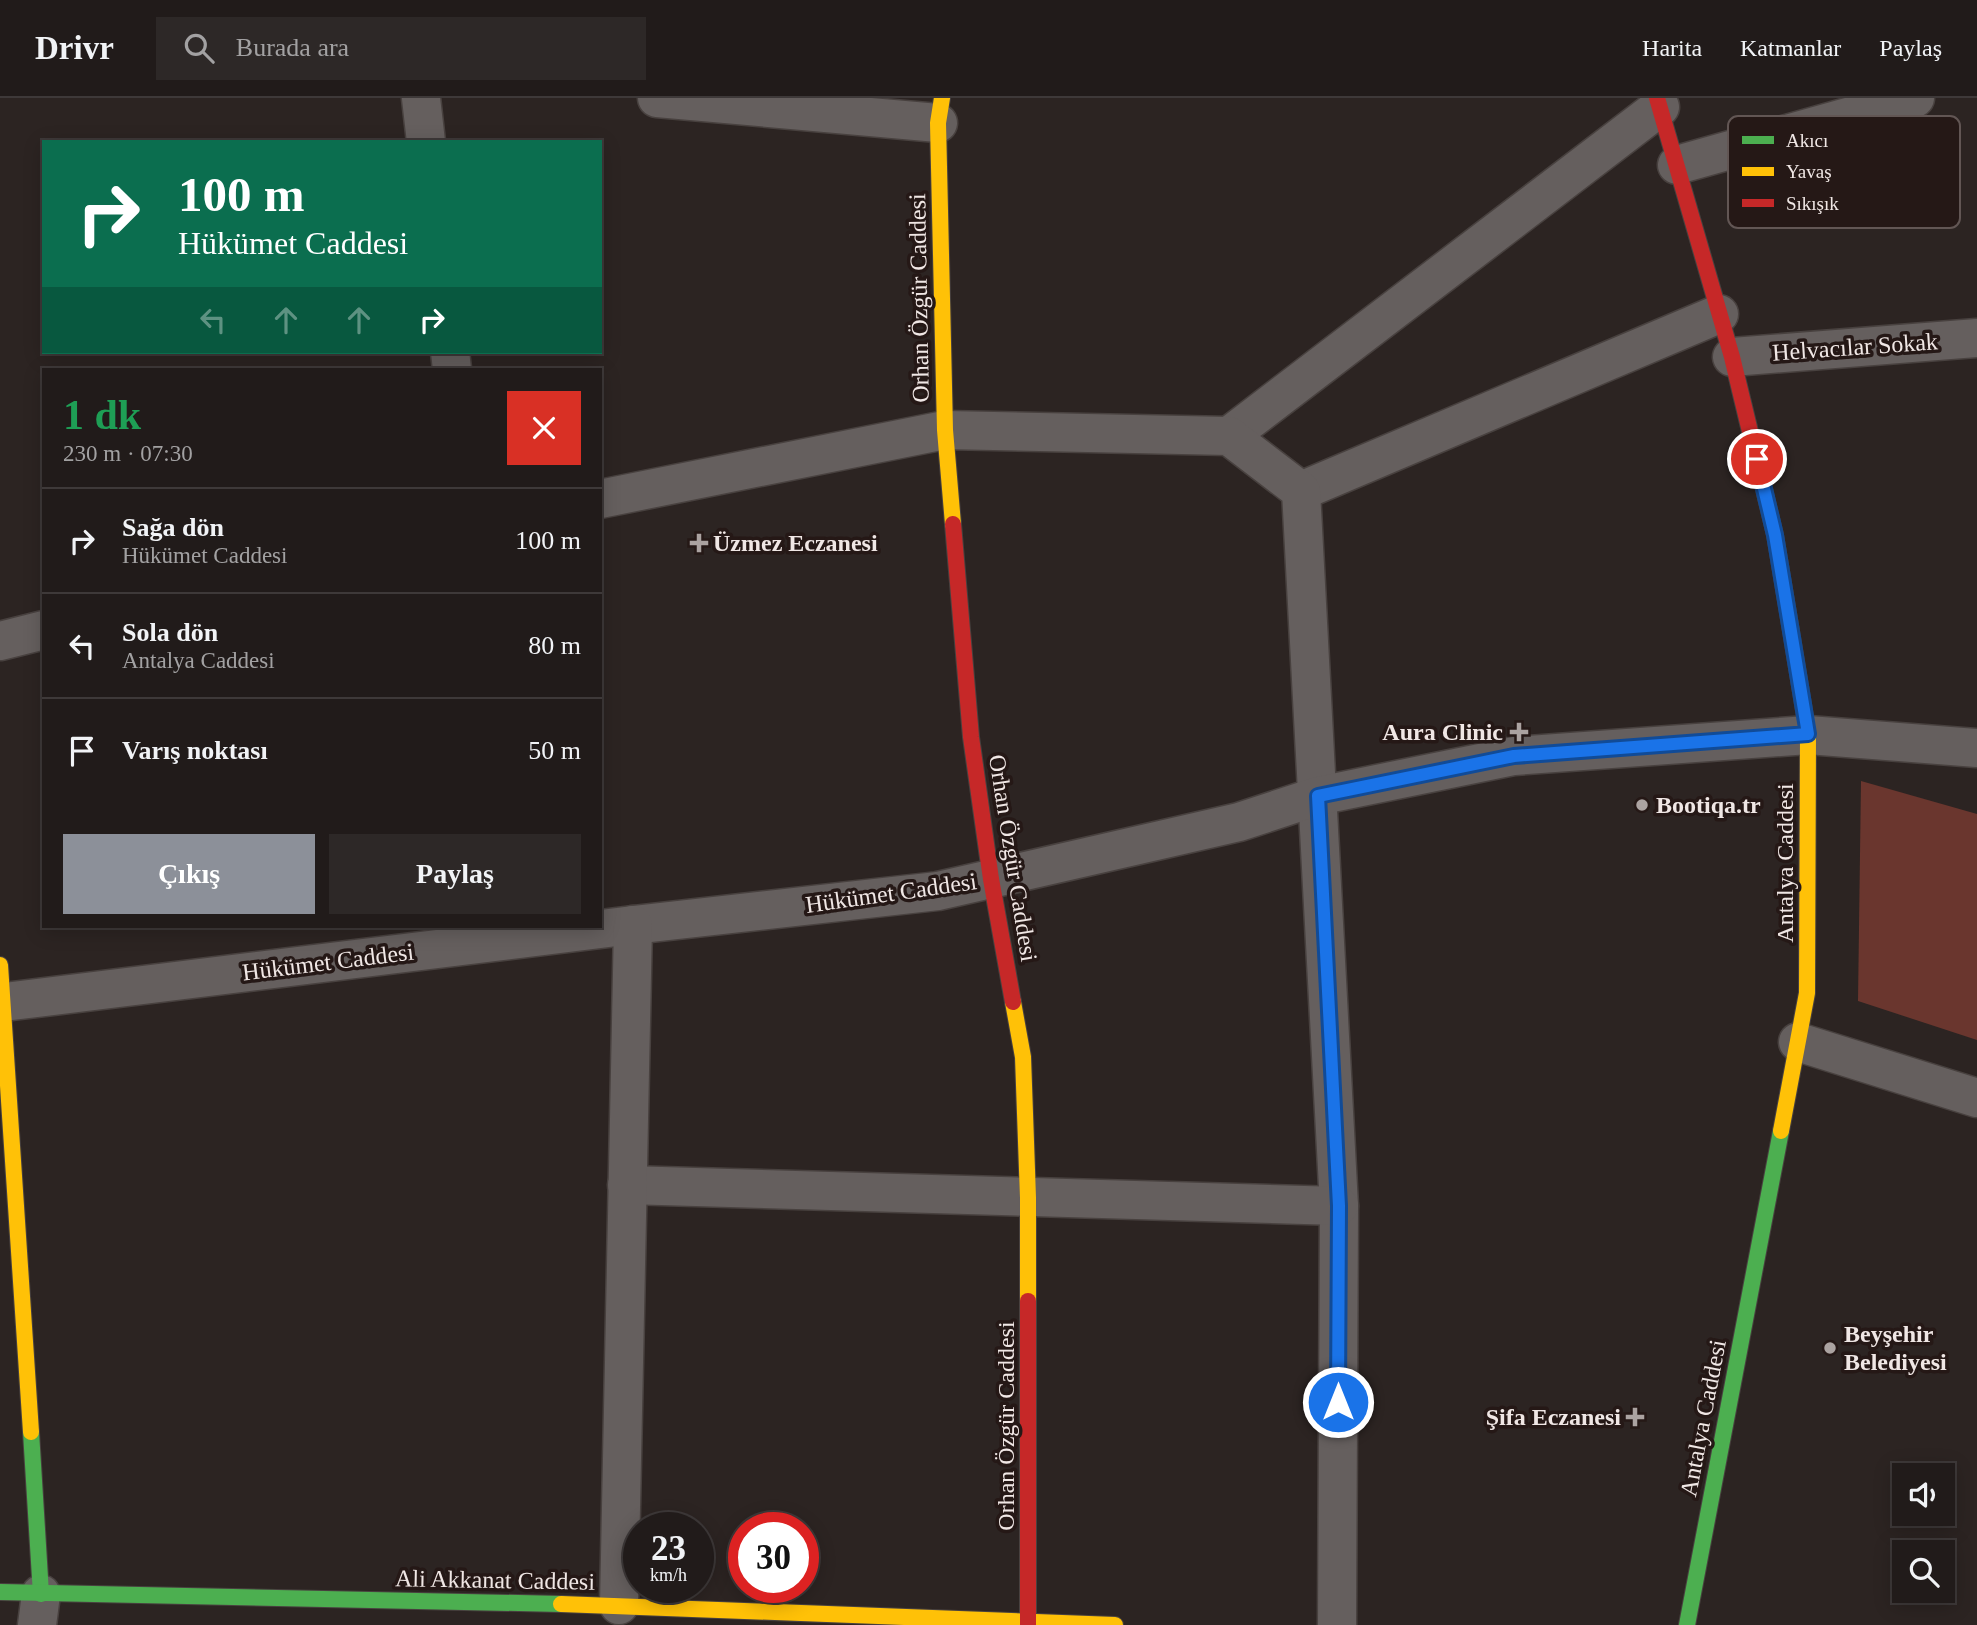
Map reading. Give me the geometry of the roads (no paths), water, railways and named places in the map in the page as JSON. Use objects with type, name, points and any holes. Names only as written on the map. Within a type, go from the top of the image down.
[{"type":"main road","name":"Antalya Caddesi","points":[[1659,101],[1732,357],[1775,535],[1808,734],[1807,993],[1687,1625]]},
{"type":"main road","name":"Orhan Özgür Caddesi","points":[[940,110],[945,430],[971,737],[991,879],[1023,1057],[1028,1198],[1028,1623]]},
{"type":"main road","points":[[2,984],[39,1610],[18,1625]]},
{"type":"main road","name":"Ali Akkanat Caddesi","points":[[0,1592],[39,1610],[619,1605],[1115,1625]]},
{"type":"street","points":[[421,98],[426,140]]},
{"type":"street","points":[[657,98],[940,110]]},
{"type":"street","points":[[1850,116],[1915,98]]},
{"type":"street","points":[[1229,436],[1659,101]]},
{"type":"street","points":[[1677,164],[1728,150]]},
{"type":"street","points":[[1301,491],[1719,314]]},
{"type":"street","name":"Helvacılar Sokak","points":[[1732,357],[1977,338]]},
{"type":"street","points":[[602,499],[945,430],[1229,436],[1301,491],[1339,1206],[1337,1625]]},
{"type":"street","points":[[0,641],[42,630]]},
{"type":"street","name":"Hükümet Caddesi","points":[[602,928],[938,891],[1239,822],[1318,796],[1514,756],[1808,734],[1977,748]]},
{"type":"street","points":[[619,1605],[632,925]]},
{"type":"street","name":"Hükümet Caddesi","points":[[2,984],[600,928]]},
{"type":"street","points":[[1798,1042],[1977,1098]]},
{"type":"street","points":[[627,1185],[1339,1206]]},
{"type":"place","name":"Üzmez Eczanesi","points":[[699,543]]},
{"type":"place","name":"Aura Clinic","points":[[1519,732]]},
{"type":"place","name":"Bootiqa.tr","points":[[1642,805]]},
{"type":"place","name":"Beyşehir Belediyesi","points":[[1830,1348]]},
{"type":"place","name":"Şifa Eczanesi","points":[[1635,1417]]}]
